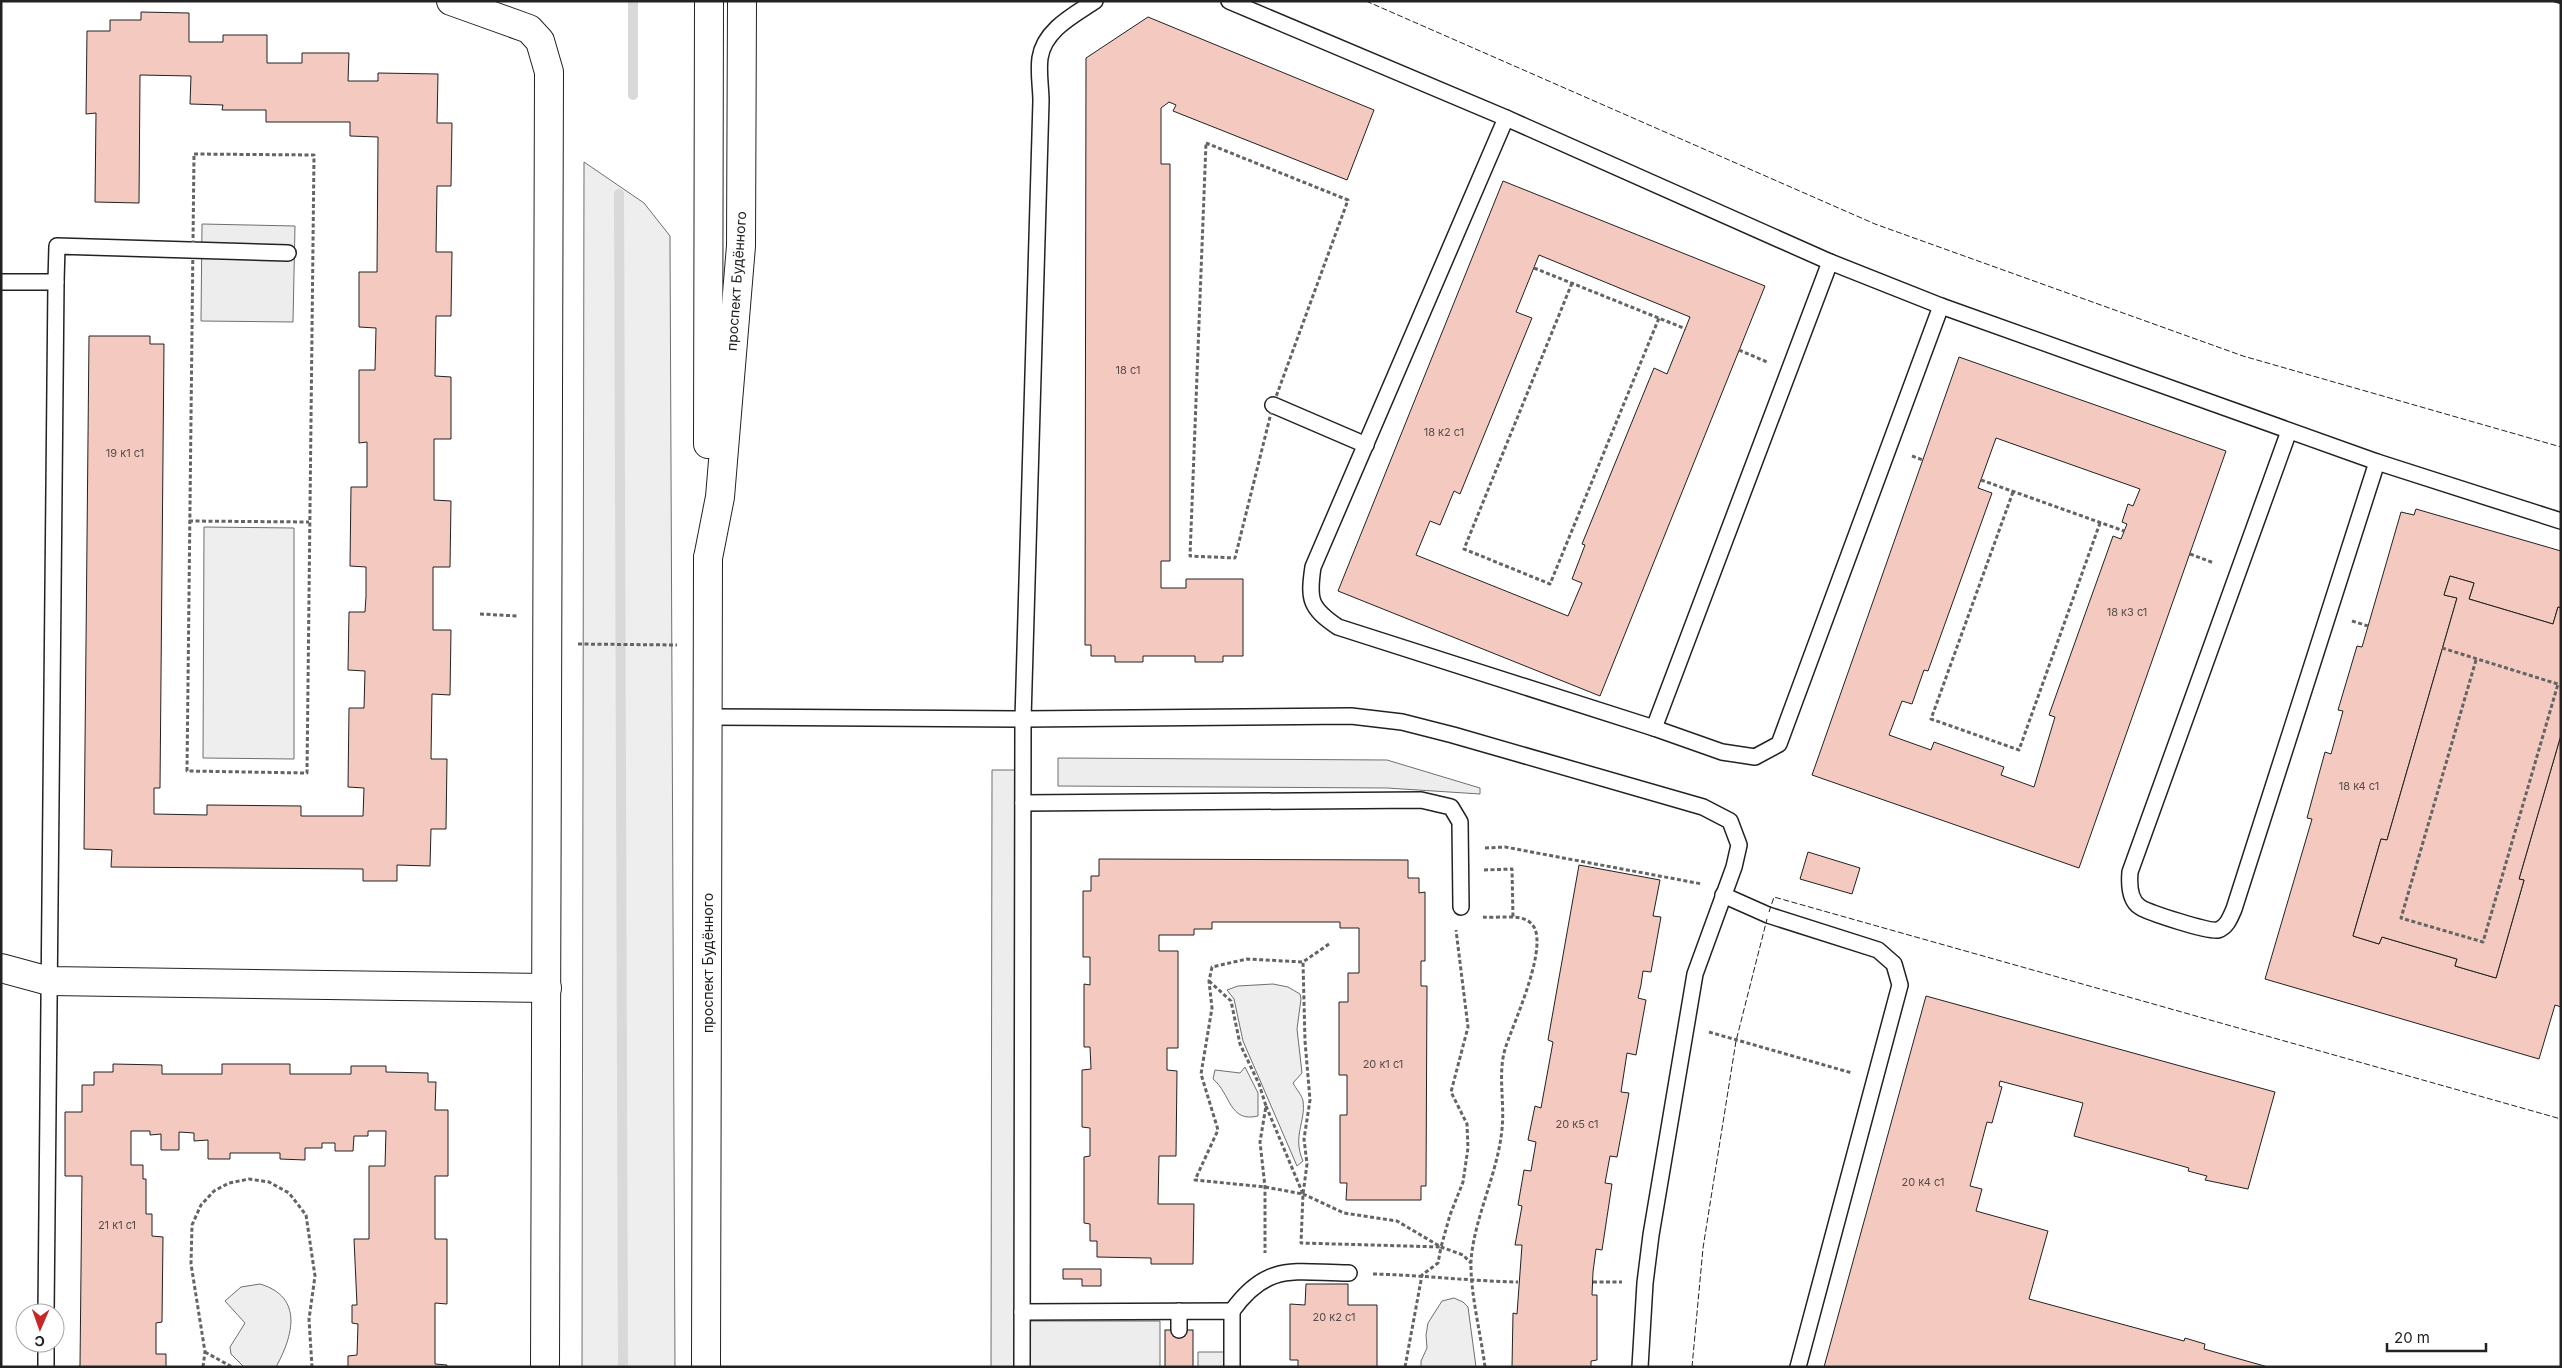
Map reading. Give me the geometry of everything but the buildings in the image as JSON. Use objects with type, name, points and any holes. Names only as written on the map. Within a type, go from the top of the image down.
[{"type":"street","points":[[451,1],[529,30],[540,41],[549,72],[545,1367]]},
{"type":"street","name":"проспект Будённого","points":[[706,1367],[709,1]]},
{"type":"street","name":"проспект Будённого","points":[[708,558],[720,497],[741,246],[742,1]]},
{"type":"street","points":[[1,968],[49,981],[547,988]]},
{"type":"lane","points":[[1022,1367],[1024,719],[1042,101],[1040,57],[1050,35],[1067,19],[1095,1]]},
{"type":"lane","points":[[1229,1],[1506,118],[1830,262],[1941,306],[2377,462],[2561,521]]},
{"type":"lane","points":[[1506,118],[1313,567],[1309,594],[1320,616],[1338,627],[1654,728],[1722,752],[1755,757],[1779,744],[1941,306]]},
{"type":"lane","points":[[46,1303],[57,246],[288,253]]},
{"type":"lane","points":[[1654,728],[1830,262]]},
{"type":"lane","points":[[1,282],[56,282]]},
{"type":"lane","points":[[1273,405],[1366,445]]},
{"type":"lane","points":[[2289,431],[2130,872],[2131,895],[2140,907],[2203,929],[2218,930],[2228,924],[2377,462]]},
{"type":"lane","points":[[707,717],[1024,719],[1351,716],[1402,722],[1453,735],[1703,807],[1730,821],[1739,845],[1695,974],[1650,1235],[1645,1283],[1641,1366]]},
{"type":"lane","points":[[1023,803],[1421,800],[1451,807],[1460,822],[1460,907]]},
{"type":"lane","points":[[1723,896],[1768,915],[1878,950],[1894,964],[1900,985],[1798,1367]]},
{"type":"lane","points":[[1232,1367],[1232,1310],[1245,1292],[1262,1279],[1281,1272],[1349,1273]]},
{"type":"lane","points":[[1022,1312],[1232,1310]]},
{"type":"lane","points":[[1179,1311],[1179,1330]]},
{"type":"lane","points":[[46,1353],[46,1367]]},
{"type":"path","points":[[1206,143],[1348,200],[1273,405],[1235,558],[1190,556],[1206,143]]},
{"type":"path","points":[[194,154],[314,155],[307,773],[186,771],[192,251],[194,154]]},
{"type":"path","points":[[1534,268],[1686,329]]},
{"type":"path","points":[[1572,283],[1464,549],[1550,584],[1659,318]]},
{"type":"path","points":[[1981,480],[2124,531]]},
{"type":"path","points":[[2013,492],[1931,719],[2018,750],[2100,523]]},
{"type":"path","points":[[189,521],[309,522]]},
{"type":"path","points":[[480,614],[547,631],[707,645]]},
{"type":"path","points":[[2442,648],[2559,685],[2483,942],[2402,918],[2476,660]]},
{"type":"path","points":[[1478,850],[1488,846],[1505,847],[1702,884],[1723,896]]},
{"type":"path","points":[[1476,870],[1512,869],[1513,918]]},
{"type":"path","points":[[1460,907],[1467,913],[1478,916],[1529,920],[1536,930],[1536,946],[1530,985],[1505,1048],[1502,1064],[1502,1127],[1499,1152],[1473,1248],[1471,1263],[1485,1367]]},
{"type":"path","points":[[1405,1367],[1422,1275],[1438,1263],[1450,1215],[1463,1182],[1468,1148],[1466,1124],[1451,1092],[1468,1027],[1456,930],[1460,907]]},
{"type":"path","points":[[1329,944],[1304,962],[1247,959],[1212,967],[1209,981],[1212,1008],[1202,1074],[1218,1130],[1195,1180],[1265,1187],[1303,1194],[1344,1213],[1397,1220],[1442,1247],[1463,1255],[1471,1263]]},
{"type":"path","points":[[1304,962],[1305,1040],[1310,1100],[1304,1139],[1307,1164],[1303,1194],[1301,1242],[1442,1247]]},
{"type":"path","points":[[1209,981],[1231,1000],[1240,1044],[1259,1084],[1266,1106],[1303,1194]]},
{"type":"path","points":[[1736,1041],[1874,1079]]},
{"type":"path","points":[[1265,1262],[1265,1187],[1260,1142],[1266,1106]]},
{"type":"path","points":[[203,1367],[205,1352],[191,1264],[192,1225],[201,1205],[214,1191],[229,1183],[242,1180],[269,1182],[289,1193],[306,1215],[315,1276],[309,1318],[312,1367]]},
{"type":"path","points":[[1349,1273],[1422,1275],[1473,1281],[1518,1282]]},
{"type":"path","points":[[205,1352],[232,1367]]},
{"type":"shaded area","points":[[584,162],[644,203],[670,236],[675,1367],[582,1367]]},
{"type":"shaded area","points":[[202,224],[295,226],[293,322],[201,321]]},
{"type":"shaded area","points":[[204,527],[294,528],[294,759],[203,758]]},
{"type":"shaded area","points":[[1058,758],[1387,760],[1480,788],[1480,794],[1387,788],[1058,786]]},
{"type":"shaded area","points":[[992,770],[1020,770],[1019,1321],[1160,1321],[1160,1367],[991,1367]]},
{"type":"shaded area","points":[[1273,984],[1288,987],[1300,994],[1301,999],[1297,1029],[1302,1073],[1293,1083],[1302,1099],[1303,1109],[1299,1144],[1303,1161],[1297,1166],[1243,1041],[1234,999],[1227,990],[1238,986]]},
{"type":"shaded area","points":[[1245,1067],[1258,1093],[1258,1116],[1248,1117],[1236,1111],[1213,1079],[1215,1070],[1240,1073]]},
{"type":"shaded area","points":[[260,1284],[274,1290],[283,1298],[289,1308],[291,1319],[290,1331],[287,1343],[276,1367],[244,1367],[231,1354],[230,1347],[245,1323],[225,1301],[241,1287]]},
{"type":"shaded area","points":[[1454,1298],[1463,1302],[1468,1307],[1476,1367],[1421,1367],[1421,1361],[1427,1348],[1426,1335],[1428,1323],[1442,1301]]},
{"type":"shaded area","points":[[1198,1352],[1228,1352],[1227,1367],[1198,1367]]},
{"type":"waterway","points":[[633,1],[633,95]]},
{"type":"waterway","points":[[619,194],[623,1367]]},
{"type":"fence","points":[[1366,1],[1875,224],[2243,356],[2561,447]]},
{"type":"fence","points":[[1769,912],[1774,897],[2561,1119]]},
{"type":"fence","points":[[1692,1367],[1703,1248],[1736,1041],[1767,919]]},
{"type":"wall","points":[[2554,1],[2561,3]]}]
